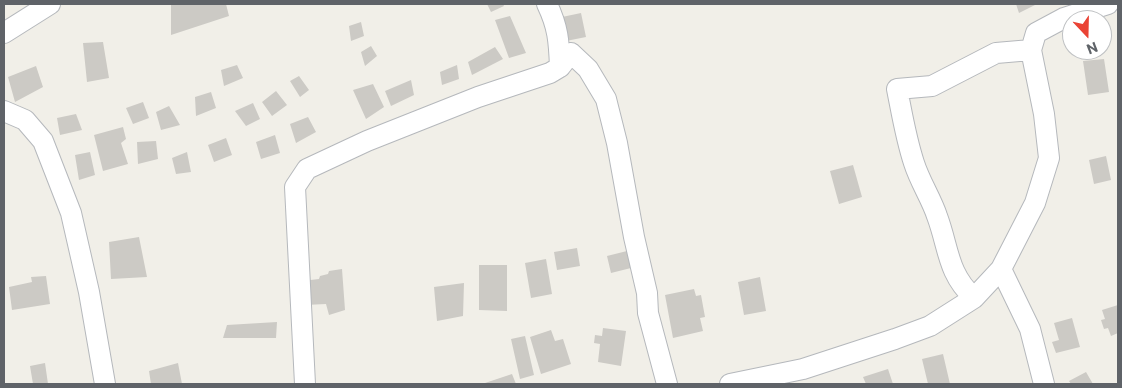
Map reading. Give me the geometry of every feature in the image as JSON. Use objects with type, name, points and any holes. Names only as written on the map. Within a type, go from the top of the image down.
[{"type":"street","points":[[4,33],[50,4]]},
{"type":"street","points":[[547,4],[554,18],[566,60]]},
{"type":"street","points":[[730,384],[803,369],[895,339],[930,326],[974,298],[1001,269],[1035,203],[1049,158],[1044,114],[1031,50],[1036,33],[1064,18],[1108,4]]},
{"type":"street","points":[[974,298],[961,286],[946,253],[937,216],[914,162],[897,89],[932,86],[996,53],[1031,50]]},
{"type":"street","points":[[305,384],[295,187],[307,169],[367,141],[478,97],[541,76],[566,60]]},
{"type":"street","points":[[566,60],[588,69],[606,99],[618,143],[634,237],[646,293],[648,313],[667,384]]},
{"type":"street","points":[[4,111],[25,120],[43,140],[68,205],[84,263],[105,384]]},
{"type":"street","points":[[1001,269],[1030,329],[1044,384]]},
{"type":"building","points":[[171,4],[226,4],[229,16],[171,35]]},
{"type":"building","points":[[487,4],[503,4],[504,6],[491,12]]},
{"type":"building","points":[[1016,4],[1037,4],[1019,13]]},
{"type":"building","points":[[581,13],[586,37],[566,41],[562,17]]},
{"type":"building","points":[[510,16],[526,53],[509,58],[495,20]]},
{"type":"building","points":[[361,22],[364,36],[351,41],[349,26]]},
{"type":"building","points":[[103,42],[109,78],[87,82],[83,43]]},
{"type":"building","points":[[371,46],[377,56],[365,66],[361,52]]},
{"type":"building","points":[[495,47],[503,59],[472,75],[468,62]]},
{"type":"building","points":[[1104,60],[1109,92],[1088,95],[1083,61]]},
{"type":"building","points":[[237,65],[243,78],[224,86],[221,70]]},
{"type":"building","points":[[457,65],[459,79],[442,85],[440,72]]},
{"type":"building","points":[[36,66],[43,87],[15,102],[8,77]]},
{"type":"building","points":[[299,76],[309,90],[300,97],[290,81]]},
{"type":"building","points":[[411,80],[414,95],[391,106],[385,91]]},
{"type":"building","points":[[373,84],[384,107],[366,119],[353,90]]},
{"type":"building","points":[[276,91],[287,105],[272,116],[262,102]]},
{"type":"building","points":[[211,92],[216,108],[196,116],[195,97]]},
{"type":"building","points":[[143,102],[149,118],[133,124],[126,108]]},
{"type":"building","points":[[253,103],[260,119],[246,126],[235,111]]},
{"type":"building","points":[[169,106],[180,125],[161,130],[156,112]]},
{"type":"building","points":[[76,114],[82,130],[60,135],[57,118]]},
{"type":"building","points":[[308,117],[316,132],[296,143],[290,124]]},
{"type":"building","points":[[123,127],[126,139],[121,143],[128,164],[103,171],[94,135]]},
{"type":"building","points":[[275,135],[280,153],[261,159],[256,142]]},
{"type":"building","points":[[226,138],[232,155],[214,162],[208,145]]},
{"type":"building","points":[[156,141],[158,159],[138,164],[137,142]]},
{"type":"building","points":[[90,152],[95,175],[79,180],[75,155]]},
{"type":"building","points":[[187,152],[191,172],[176,174],[172,158]]},
{"type":"building","points":[[1106,156],[1111,180],[1094,184],[1089,160]]},
{"type":"building","points":[[853,165],[862,197],[839,204],[830,171]]},
{"type":"building","points":[[139,237],[147,277],[111,279],[109,242]]},
{"type":"building","points":[[577,248],[580,266],[557,270],[554,252]]},
{"type":"building","points":[[627,251],[631,268],[611,273],[607,256]]},
{"type":"building","points":[[546,259],[552,294],[531,298],[525,263]]},
{"type":"building","points":[[479,265],[507,265],[507,311],[479,310]]},
{"type":"building","points":[[342,269],[345,310],[329,315],[326,304],[305,305],[302,281],[319,279],[320,276],[328,274],[329,271]]},
{"type":"building","points":[[46,276],[50,304],[12,310],[9,287],[32,282],[31,277]]},
{"type":"building","points":[[760,277],[766,311],[744,315],[738,282]]},
{"type":"building","points":[[464,283],[463,316],[437,321],[434,287]]},
{"type":"building","points":[[694,289],[696,296],[701,295],[705,317],[700,318],[703,331],[673,338],[665,295]]},
{"type":"building","points":[[1118,305],[1118,333],[1111,336],[1108,328],[1104,329],[1101,320],[1105,319],[1102,310]]},
{"type":"building","points":[[1072,318],[1080,347],[1056,353],[1052,342],[1059,340],[1054,323]]},
{"type":"building","points":[[277,322],[276,338],[223,338],[227,325]]},
{"type":"building","points":[[603,328],[626,331],[621,366],[598,362],[600,344],[594,343],[595,335],[602,336]]},
{"type":"building","points":[[551,330],[555,341],[563,339],[571,364],[541,374],[530,337]]},
{"type":"building","points":[[525,336],[534,375],[520,379],[511,339]]},
{"type":"building","points":[[943,354],[950,384],[928,384],[922,359]]},
{"type":"building","points":[[45,363],[48,384],[33,384],[30,366]]},
{"type":"building","points":[[178,363],[182,384],[151,384],[149,371]]},
{"type":"building","points":[[888,369],[893,384],[866,384],[863,377]]},
{"type":"building","points":[[1086,372],[1093,384],[1071,384],[1069,381]]},
{"type":"building","points":[[512,374],[516,384],[482,384]]}]
